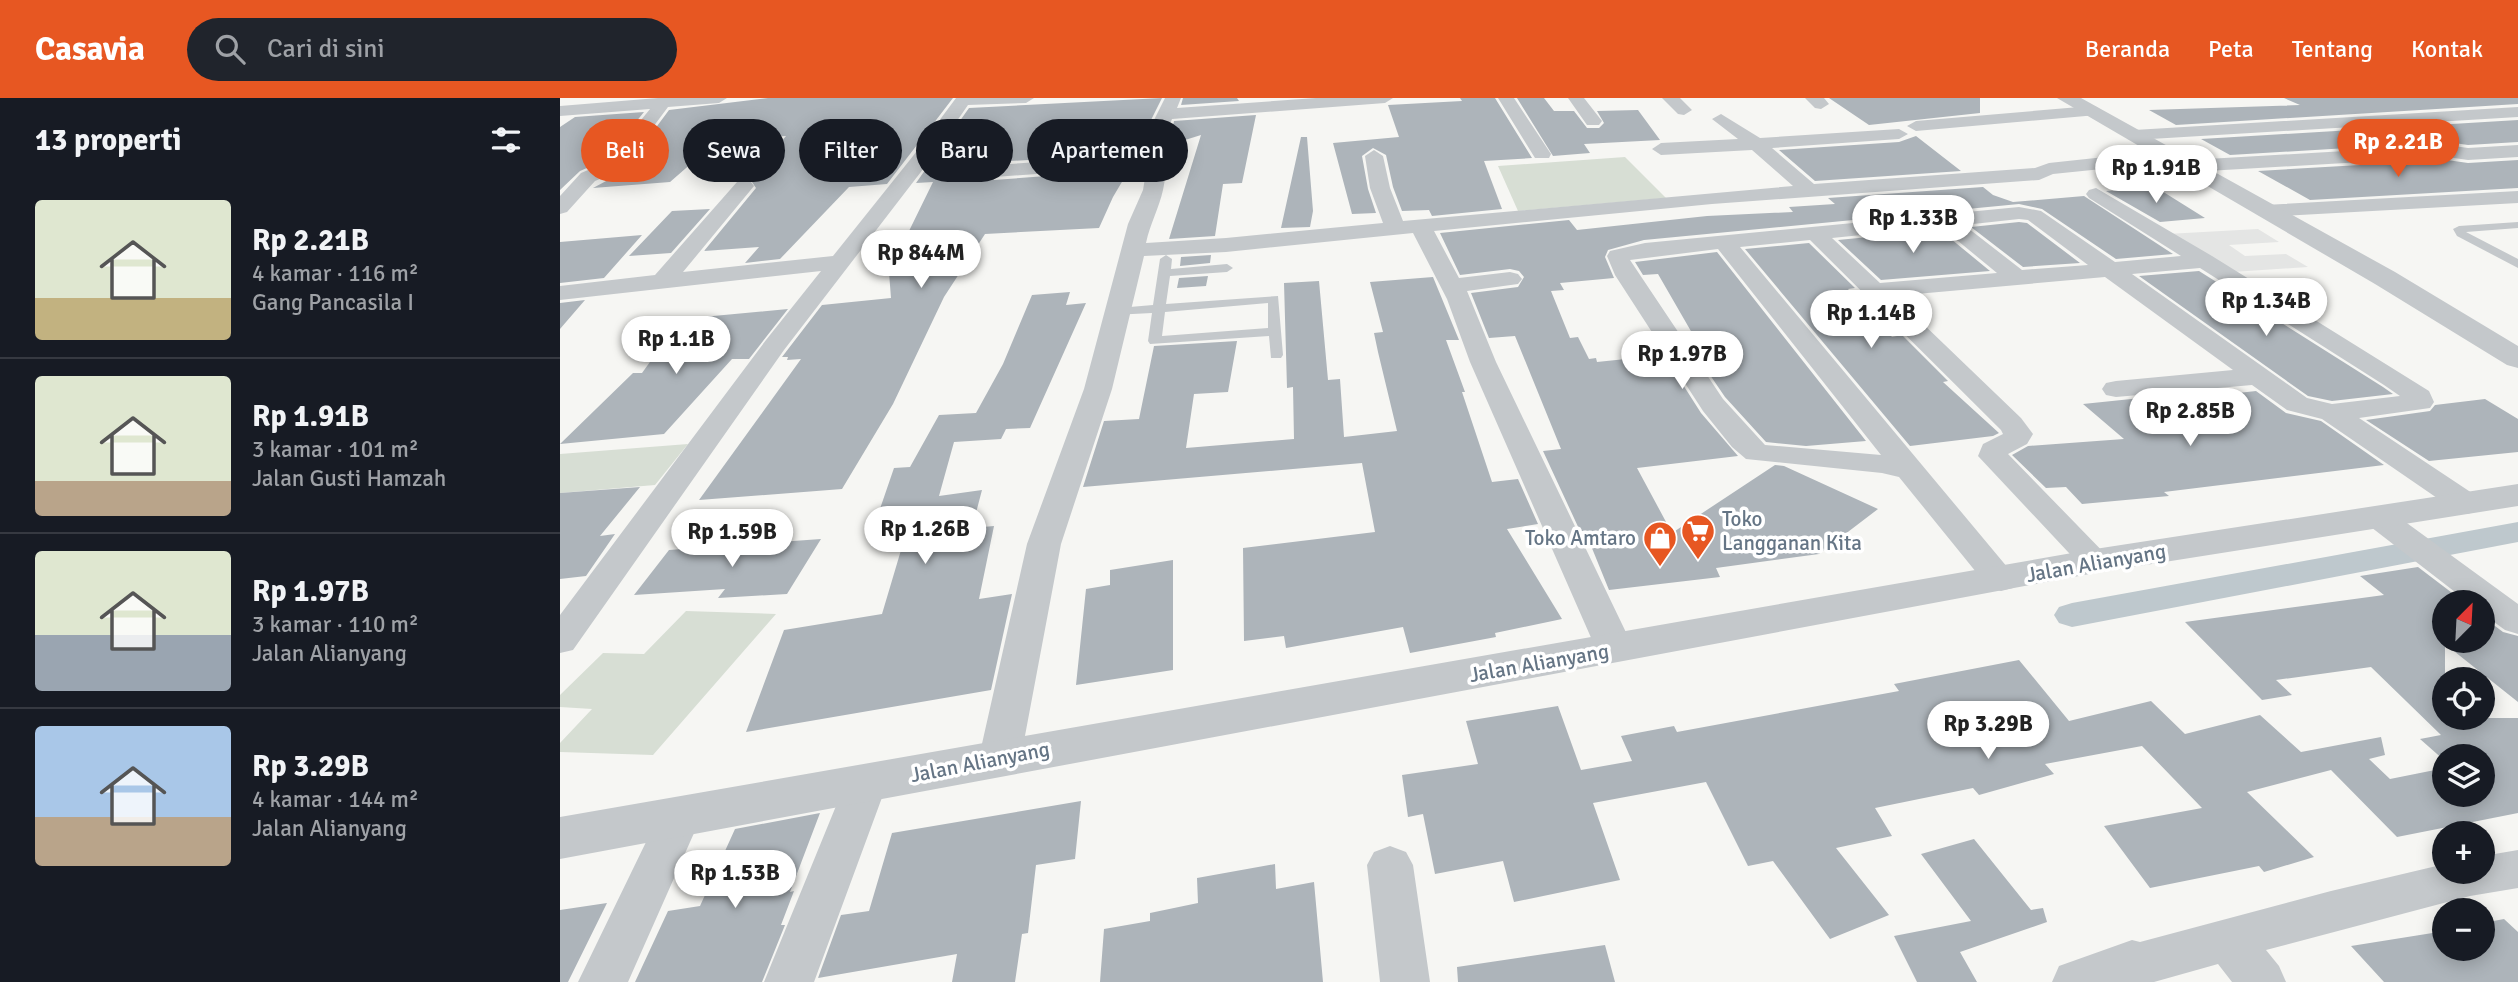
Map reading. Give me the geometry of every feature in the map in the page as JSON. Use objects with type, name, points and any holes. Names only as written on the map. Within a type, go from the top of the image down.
[{"type":"street","points":[[560,111],[719,98]]},
{"type":"street","points":[[560,641],[750,379],[963,99],[1026,98]]},
{"type":"street","points":[[1169,106],[1385,98]]},
{"type":"street","points":[[1506,98],[1542,154]]},
{"type":"street","points":[[1576,98],[1593,121]]},
{"type":"street","points":[[1670,98],[1684,110]]},
{"type":"street","points":[[2067,98],[2385,278],[2518,359]]},
{"type":"street","points":[[2445,99],[2489,114]]},
{"type":"street","points":[[563,200],[588,177],[614,166],[663,103]]},
{"type":"street","points":[[1661,149],[1756,144],[2091,111]]},
{"type":"street","points":[[2134,135],[2518,112]]},
{"type":"street","points":[[1721,119],[1756,144],[1810,191]]},
{"type":"street","points":[[1134,250],[1226,245],[1810,191],[2039,174],[2049,169],[2180,161],[2518,151]]},
{"type":"street","points":[[2468,154],[2505,170]]},
{"type":"street","points":[[1374,156],[1380,188],[1452,286],[1483,362],[1615,649]]},
{"type":"street","points":[[1000,757],[1044,544],[1098,389],[1139,224],[1154,182]]},
{"type":"street","points":[[663,281],[744,186]]},
{"type":"street","points":[[2096,194],[2394,379],[2419,397],[2420,402],[2332,414]]},
{"type":"street","points":[[2265,211],[2518,197]]},
{"type":"street","points":[[1910,471],[1882,464],[1757,453],[1735,433],[1679,353],[1618,256],[1723,241],[2018,213],[2034,215],[2297,404],[2332,414],[2467,504]]},
{"type":"street","points":[[1945,220],[2016,277]]},
{"type":"street","points":[[1815,233],[2011,424],[2018,434],[2017,438],[1994,450],[1993,456],[2095,561]]},
{"type":"street","points":[[1723,241],[2001,580]]},
{"type":"street","points":[[1872,291],[2204,261]]},
{"type":"street","points":[[560,293],[840,262]]},
{"type":"street","points":[[1452,286],[1510,279]]},
{"type":"street","points":[[2116,389],[2258,376]]},
{"type":"street","name":"Jalan Alianyang","points":[[560,838],[2095,561],[2387,523],[2518,495]]},
{"type":"street","points":[[2387,523],[2518,622]]},
{"type":"street","points":[[789,982],[866,784]]},
{"type":"street","points":[[603,982],[680,815]]},
{"type":"street","points":[[1390,864],[1405,982]]},
{"type":"street","points":[[2077,982],[2132,962],[2140,964],[2331,911],[2470,877],[2518,869]]},
{"type":"street","points":[[2228,939],[2261,982]]},
{"type":"lane","points":[[2518,225],[2459,229],[2461,234],[2518,264]]},
{"type":"lane","points":[[1227,268],[1165,266],[1155,341],[1275,332]]},
{"type":"lane","points":[[1118,312],[1160,309],[1229,298],[1274,299],[1276,355]]},
{"type":"shaded area","points":[[1625,157],[1666,198],[1518,211],[1498,166]]},
{"type":"shaded area","points":[[2258,229],[2279,242],[2229,245],[2245,256],[2286,254],[2308,267],[2233,272],[2167,234]]},
{"type":"shaded area","points":[[688,444],[655,485],[560,493],[560,454]]},
{"type":"shaded area","points":[[686,611],[776,614],[653,755],[560,752],[560,743],[592,709],[560,707],[560,695],[603,653],[644,654]]},
{"type":"building","points":[[768,98],[953,98],[937,119],[916,119],[916,146],[902,164],[902,119],[799,119],[799,182],[889,182],[849,187],[780,259],[745,263],[759,247],[704,251],[756,188],[752,182],[785,182],[785,119],[683,119],[683,171],[670,182],[593,188],[604,182],[669,182],[669,119],[662,119],[669,110]]},
{"type":"building","points":[[1162,98],[1152,119],[1027,119],[1027,160],[1013,161],[1013,119],[961,119],[969,108]]},
{"type":"building","points":[[1183,98],[1237,98],[1239,101],[1181,105]]},
{"type":"building","points":[[1460,98],[1495,98],[1532,158],[1484,161],[1502,209],[1432,216],[1429,210],[1402,211],[1386,155],[1373,148],[1362,156],[1376,213],[1352,214],[1333,143],[1399,137],[1388,105],[1462,101]]},
{"type":"building","points":[[1517,98],[1544,98],[1554,111],[1574,111],[1587,128],[1599,128],[1604,123],[1597,111],[1638,110],[1660,140],[1584,144],[1590,153],[1553,156]]},
{"type":"building","points":[[1829,98],[1980,98],[1980,113],[1869,125]]},
{"type":"building","points":[[2284,98],[2518,98],[2518,104],[2176,125],[2149,110],[2300,105]]},
{"type":"building","points":[[644,112],[638,119],[581,119],[581,171],[560,190],[560,127],[575,117]]},
{"type":"building","points":[[1256,115],[1242,183],[1223,184],[1215,236],[1169,239],[1201,135],[1188,139],[1188,120]]},
{"type":"building","points":[[2518,120],[2518,142],[2468,145],[2447,142],[2230,155],[2201,139]]},
{"type":"building","points":[[1916,136],[1961,171],[1815,181],[1779,150],[1899,142]]},
{"type":"building","points":[[1301,137],[1307,137],[1313,211],[1310,227],[1281,228]]},
{"type":"building","points":[[2447,160],[2468,163],[2518,160],[2518,188],[2310,200],[2258,171]]},
{"type":"building","points":[[1027,178],[1027,182],[1122,182],[1099,228],[985,234],[944,297],[893,404],[842,489],[699,500],[801,359],[787,360],[788,357],[782,357],[822,305],[891,298],[886,234],[909,231],[933,182],[1013,182],[1013,179]]},
{"type":"building","points":[[1983,187],[1993,195],[2013,202],[2084,196],[2173,254],[2116,259],[2042,209],[2019,204],[1644,240],[1608,250],[1605,257],[1614,278],[1560,283],[1564,290],[1551,291],[1570,338],[1578,337],[1589,359],[1596,358],[1597,362],[1664,355],[1701,413],[1738,456],[1637,468],[1672,533],[1775,465],[1784,466],[1878,509],[1819,554],[1716,568],[1720,577],[1609,590],[1585,531],[1580,531],[1543,451],[1561,449],[1515,336],[1489,338],[1471,293],[1518,287],[1524,277],[1519,271],[1510,269],[1460,275],[1440,233],[1569,220],[1577,230],[1707,216],[1793,212],[1789,207],[1835,204],[1828,198]]},
{"type":"building","points":[[2157,188],[2205,218],[2160,222],[2106,191]]},
{"type":"building","points":[[710,209],[671,253],[629,256],[672,211]]},
{"type":"building","points":[[2027,223],[2080,263],[2023,267],[1971,227]]},
{"type":"building","points":[[1940,230],[1990,271],[1881,280],[1838,240]]},
{"type":"building","points":[[642,235],[604,278],[560,283],[560,242]]},
{"type":"building","points":[[1809,243],[1855,288],[1848,289],[1892,337],[1902,335],[1948,381],[1943,382],[1999,433],[1993,436],[1910,446],[1745,249]]},
{"type":"building","points":[[1717,252],[1866,441],[1806,446],[1766,442],[1725,397],[1695,353],[1703,352],[1658,274],[1643,275],[1635,262]]},
{"type":"building","points":[[1211,255],[1210,263],[1180,266],[1181,257]]},
{"type":"building","points":[[2199,271],[2393,394],[2332,401],[2308,396],[2139,276]]},
{"type":"building","points":[[1208,276],[1206,286],[1177,288],[1179,278]]},
{"type":"building","points":[[1433,277],[1459,340],[1446,340],[1492,482],[1518,479],[1538,524],[1507,529],[1562,619],[1495,633],[1496,637],[1410,653],[1403,627],[1286,648],[1284,636],[1244,641],[1243,548],[1375,532],[1362,463],[1083,487],[1104,421],[1139,419],[1154,346],[1237,341],[1228,392],[1194,394],[1186,448],[1294,439],[1293,387],[1287,388],[1284,283],[1319,281],[1328,380],[1340,379],[1344,437],[1397,431],[1374,333],[1383,332],[1370,282]]},
{"type":"building","points":[[1070,292],[1066,305],[1086,303],[1030,428],[1006,429],[1001,439],[954,442],[939,496],[982,490],[972,528],[994,526],[979,599],[1012,594],[991,690],[746,732],[784,630],[882,614],[907,530],[871,535],[894,468],[910,467],[939,415],[976,413],[1003,364],[1032,295]]},
{"type":"building","points":[[585,300],[560,329],[560,303]]},
{"type":"building","points":[[788,309],[749,359],[732,359],[664,434],[560,444],[633,373],[642,373],[681,319]]},
{"type":"building","points":[[2256,391],[2286,413],[2321,421],[2384,465],[2164,492],[2169,496],[2082,504],[2066,487],[2046,488],[2012,455],[2028,446],[2124,439],[2083,404],[2170,395],[2176,400]]},
{"type":"building","points":[[2485,399],[2518,419],[2518,452],[2429,461],[2366,420],[2430,411],[2435,405]]},
{"type":"building","points":[[640,487],[600,536],[615,534],[586,576],[560,579],[560,493]]},
{"type":"building","points":[[821,539],[787,594],[718,598],[725,589],[634,595],[669,550]]},
{"type":"building","points":[[1173,560],[1173,670],[1076,685],[1086,589],[1110,585],[1110,570]]},
{"type":"building","points":[[2418,567],[2448,590],[2432,590],[2432,653],[2445,653],[2445,667],[2432,667],[2432,726],[2371,667],[2276,680],[2292,695],[2262,700],[2185,622],[2384,595],[2360,576]]},
{"type":"building","points":[[2496,627],[2503,632],[2518,636],[2518,702],[2495,684],[2495,667],[2474,667],[2456,653],[2496,653]]},
{"type":"building","points":[[2019,660],[2069,721],[2151,701],[2185,734],[2260,715],[2301,752],[2381,737],[2385,755],[2369,759],[2390,779],[2432,771],[2432,807],[2495,807],[2495,744],[2432,744],[2432,750],[2420,739],[2441,735],[2436,730],[2495,730],[2495,718],[2518,718],[2518,813],[2478,821],[2432,821],[2432,830],[2397,837],[2331,770],[2247,792],[2314,857],[2264,872],[2259,866],[2150,888],[2104,826],[2202,808],[2142,746],[2045,764],[2054,774],[1979,795],[1973,788],[1875,808],[1892,836],[1836,848],[1889,915],[1830,939],[1773,861],[1748,866],[1706,782],[1593,803],[1620,880],[1514,902],[1503,861],[1435,874],[1423,814],[1408,817],[1402,775],[1478,764],[1466,721],[1558,706],[1581,770],[1632,761],[1621,736],[1674,726],[1677,732],[1899,691],[1894,684]]},
{"type":"building","points":[[1081,801],[1075,859],[1036,865],[1028,933],[1022,934],[1015,982],[952,982],[957,954],[818,978],[841,915],[869,911],[892,833]]},
{"type":"building","points":[[820,813],[790,892],[794,891],[781,925],[785,925],[762,982],[635,982],[668,911],[700,906],[735,829]]},
{"type":"building","points":[[1974,839],[2031,910],[2043,908],[2047,922],[1960,952],[1977,982],[1917,982],[1894,936],[1971,921],[1921,854]]},
{"type":"building","points":[[1275,864],[1276,889],[1314,882],[1323,982],[1100,982],[1104,929],[1150,921],[1150,913],[1198,903],[1197,878]]},
{"type":"building","points":[[607,903],[568,982],[560,982],[560,910]]},
{"type":"building","points":[[2504,919],[2518,932],[2518,982],[2384,982],[2351,946],[2432,933],[2432,961],[2495,961],[2495,921]]},
{"type":"building","points":[[1605,945],[1615,982],[1458,982],[1457,967]]},
{"type":"waterway","points":[[2072,615],[2518,532]]},
{"type":"place","name":"Toko Langganan Kita","points":[[1698,561]]},
{"type":"place","name":"Toko Amtaro","points":[[1660,568]]}]
